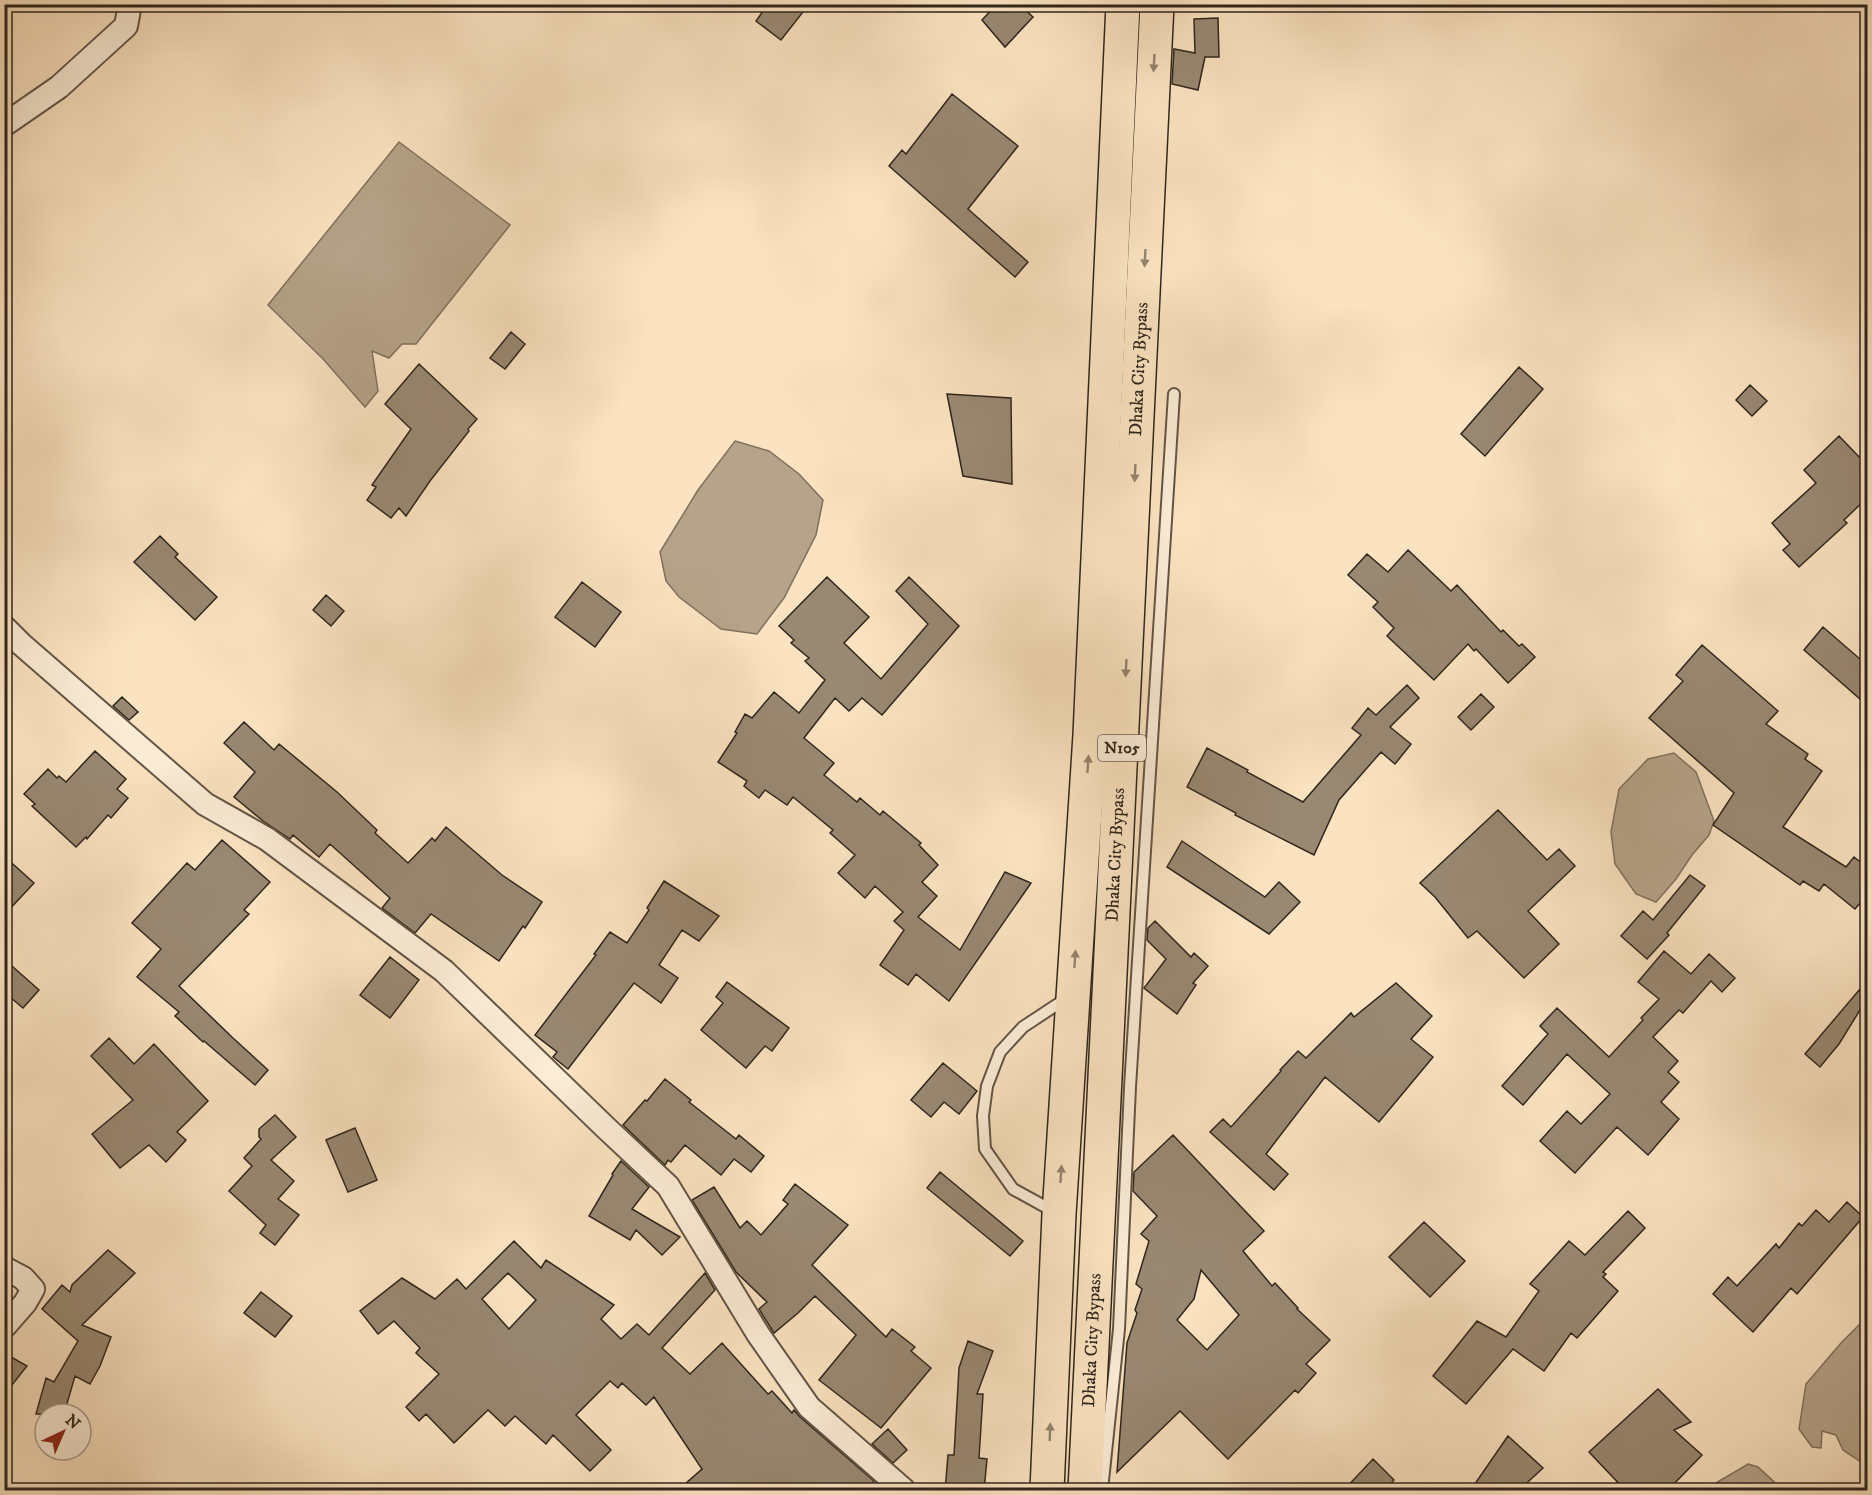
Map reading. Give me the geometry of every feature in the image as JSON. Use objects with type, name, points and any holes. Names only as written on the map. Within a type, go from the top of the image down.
[{"type":"highway","points":[[1047,1491],[1059,1214],[1090,735],[1123,4]]},
{"type":"highway","name":"Dhaka City Bypass","points":[[1084,1491],[1157,4]]},
{"type":"street","points":[[4,125],[59,87],[126,26],[130,4]]},
{"type":"street","points":[[4,627],[205,804],[267,839],[444,971],[668,1186],[759,1334],[809,1407],[904,1491]]},
{"type":"street","points":[[4,1268],[23,1278],[33,1288],[25,1303],[4,1327]]},
{"type":"lane","points":[[1102,1491],[1119,1329],[1130,1087],[1174,394]]},
{"type":"lane","points":[[1059,1214],[1013,1189],[985,1149],[983,1116],[987,1086],[1000,1052],[1023,1027],[1073,994]]},
{"type":"shaded area","points":[[399,142],[510,225],[416,344],[402,344],[389,358],[372,351],[378,391],[365,407],[324,360],[268,305]]},
{"type":"shaded area","points":[[735,441],[769,451],[799,474],[823,500],[816,535],[784,598],[757,634],[721,629],[679,597],[666,581],[660,552],[698,490]]},
{"type":"shaded area","points":[[1674,753],[1696,772],[1714,821],[1709,835],[1656,902],[1636,894],[1615,864],[1611,832],[1619,789],[1648,759]]},
{"type":"shaded area","points":[[1867,1317],[1867,1466],[1843,1450],[1836,1435],[1822,1431],[1821,1448],[1812,1447],[1799,1429],[1806,1384]]},
{"type":"shaded area","points":[[1748,1464],[1758,1467],[1783,1490],[1704,1490]]},
{"type":"building","points":[[768,4],[792,4],[803,12],[781,40],[756,21]]},
{"type":"building","points":[[997,4],[1019,4],[1033,17],[1005,47],[982,20]]},
{"type":"building","points":[[1218,18],[1219,57],[1205,57],[1198,90],[1172,84],[1174,49],[1195,53],[1194,19]]},
{"type":"building","points":[[952,94],[1018,146],[968,209],[1028,262],[1015,277],[889,166],[902,150],[906,154]]},
{"type":"building","points":[[511,332],[525,344],[505,369],[490,358]]},
{"type":"building","points":[[419,364],[477,419],[406,516],[399,508],[391,518],[367,500],[376,487],[372,485],[411,429],[385,404]]},
{"type":"building","points":[[1519,367],[1543,389],[1485,456],[1461,434]]},
{"type":"building","points":[[1750,385],[1767,401],[1752,416],[1736,400]]},
{"type":"building","points":[[947,394],[1011,398],[1012,484],[963,476]]},
{"type":"building","points":[[1839,436],[1863,461],[1860,464],[1868,473],[1868,497],[1844,520],[1847,523],[1799,567],[1783,550],[1790,544],[1772,523],[1816,483],[1804,470]]},
{"type":"building","points":[[160,536],[178,554],[175,557],[217,597],[195,620],[134,562]]},
{"type":"building","points":[[1408,550],[1451,591],[1457,585],[1501,632],[1503,630],[1519,646],[1522,644],[1535,657],[1508,683],[1476,649],[1474,651],[1468,644],[1434,680],[1387,636],[1394,628],[1373,607],[1378,602],[1348,575],[1367,554],[1388,572]]},
{"type":"building","points":[[827,577],[869,617],[844,643],[881,679],[928,624],[896,591],[909,577],[959,626],[882,715],[862,698],[849,711],[835,698],[804,738],[834,763],[824,775],[857,802],[860,798],[880,815],[883,811],[921,843],[919,845],[938,865],[922,882],[937,896],[918,917],[960,950],[1005,872],[1031,883],[949,1001],[916,974],[908,985],[880,965],[904,930],[894,921],[903,912],[875,886],[865,898],[838,873],[855,855],[830,833],[833,830],[793,797],[787,805],[765,790],[759,798],[744,786],[747,781],[718,762],[737,733],[735,732],[745,714],[752,718],[774,692],[799,713],[825,680],[805,661],[809,658],[791,643],[794,640],[779,626]]},
{"type":"building","points":[[582,582],[621,612],[595,647],[555,617]]},
{"type":"building","points":[[326,595],[344,611],[331,626],[313,610]]},
{"type":"building","points":[[1823,627],[1868,666],[1868,706],[1804,650]]},
{"type":"building","points":[[1702,645],[1778,711],[1766,724],[1808,754],[1805,759],[1822,771],[1783,827],[1846,867],[1854,857],[1868,868],[1868,894],[1855,909],[1824,884],[1819,891],[1803,881],[1800,885],[1713,825],[1734,793],[1649,718],[1683,681],[1676,675]]},
{"type":"building","points":[[1407,685],[1419,698],[1390,727],[1411,744],[1395,764],[1381,752],[1339,800],[1314,855],[1235,815],[1236,813],[1187,787],[1207,748],[1303,802],[1361,735],[1352,728],[1368,708],[1376,715]]},
{"type":"building","points":[[1481,694],[1494,707],[1471,730],[1458,717]]},
{"type":"building","points":[[122,697],[138,712],[129,720],[113,706]]},
{"type":"building","points":[[244,722],[274,750],[279,744],[337,792],[377,830],[375,833],[408,863],[432,838],[435,841],[446,827],[502,875],[542,902],[499,961],[431,914],[415,933],[382,908],[390,898],[330,844],[319,857],[293,835],[290,839],[263,821],[234,797],[255,772],[224,743]]},
{"type":"building","points":[[95,751],[126,779],[117,789],[128,798],[111,818],[108,815],[87,839],[86,837],[76,847],[32,806],[35,804],[24,794],[48,769],[57,778],[59,776],[66,782]]},
{"type":"building","points":[[1498,810],[1547,860],[1559,849],[1575,866],[1528,911],[1559,944],[1524,978],[1477,931],[1468,938],[1435,897],[1420,883]]},
{"type":"building","points":[[222,840],[270,882],[244,910],[249,914],[179,986],[268,1070],[255,1085],[203,1042],[175,1016],[179,1012],[137,977],[161,949],[132,923],[187,863],[195,870]]},
{"type":"building","points":[[1182,841],[1265,897],[1279,882],[1300,902],[1269,934],[1167,867]]},
{"type":"building","points":[[4,856],[34,883],[4,915]]},
{"type":"building","points":[[1690,875],[1705,886],[1667,933],[1669,935],[1647,959],[1621,936],[1643,911],[1653,920]]},
{"type":"building","points":[[664,881],[719,916],[699,941],[682,930],[659,965],[678,978],[661,1003],[634,983],[568,1069],[553,1057],[557,1052],[535,1035],[596,955],[594,954],[610,932],[627,943],[649,910],[647,908]]},
{"type":"building","points":[[1155,921],[1191,957],[1194,953],[1208,966],[1193,983],[1196,985],[1177,1014],[1144,988],[1166,959],[1147,940],[1148,928]]},
{"type":"building","points":[[1664,951],[1691,974],[1709,954],[1735,978],[1722,992],[1711,981],[1683,1013],[1679,1010],[1653,1037],[1678,1061],[1668,1072],[1679,1082],[1661,1102],[1679,1119],[1648,1155],[1617,1127],[1575,1173],[1540,1141],[1567,1111],[1581,1124],[1610,1094],[1567,1054],[1523,1105],[1502,1086],[1548,1034],[1540,1026],[1557,1008],[1609,1057],[1659,999],[1638,982]]},
{"type":"building","points":[[390,957],[419,980],[390,1018],[360,995]]},
{"type":"building","points":[[4,959],[39,990],[23,1008],[4,992]]},
{"type":"building","points":[[727,982],[789,1028],[772,1051],[765,1046],[746,1068],[701,1030],[723,1003],[716,997]]},
{"type":"building","points":[[1396,983],[1432,1016],[1411,1039],[1433,1057],[1379,1122],[1325,1077],[1266,1154],[1288,1174],[1274,1190],[1210,1132],[1223,1119],[1231,1127],[1298,1051],[1306,1058],[1351,1013],[1354,1017]]},
{"type":"building","points":[[1860,989],[1868,994],[1868,997],[1839,1044],[1820,1067],[1805,1054]]},
{"type":"building","points":[[109,1038],[134,1064],[154,1044],[208,1101],[177,1132],[186,1140],[166,1162],[149,1145],[120,1168],[92,1134],[133,1100],[91,1056]]},
{"type":"building","points":[[943,1063],[977,1091],[959,1114],[944,1102],[931,1117],[911,1100]]},
{"type":"building","points":[[665,1079],[691,1100],[689,1102],[736,1139],[739,1135],[764,1156],[751,1172],[734,1159],[721,1175],[685,1145],[671,1162],[668,1160],[665,1165],[623,1125]]},
{"type":"building","points":[[275,1115],[296,1137],[271,1160],[294,1181],[278,1199],[299,1215],[275,1245],[260,1233],[266,1225],[229,1191],[252,1166],[244,1158],[261,1139],[259,1129]]},
{"type":"building","points":[[355,1128],[377,1180],[348,1192],[326,1140]]},
{"type":"building","points":[[1173,1135],[1264,1231],[1243,1251],[1272,1286],[1275,1283],[1297,1309],[1330,1340],[1306,1364],[1316,1373],[1298,1393],[1295,1390],[1228,1459],[1180,1411],[1117,1472],[1127,1343],[1142,1289],[1136,1284],[1149,1241],[1141,1234],[1157,1216],[1133,1191],[1134,1172]],"holes":[[[1201,1270],[1239,1315],[1207,1350],[1177,1320],[1194,1299]]]},
{"type":"building","points":[[621,1161],[649,1187],[632,1209],[680,1237],[662,1255],[636,1230],[630,1240],[589,1216]]},
{"type":"building","points":[[940,1172],[1023,1241],[1010,1256],[927,1188]]},
{"type":"building","points":[[795,1184],[848,1225],[812,1265],[886,1337],[892,1329],[915,1347],[911,1351],[931,1368],[881,1428],[819,1380],[856,1335],[815,1296],[774,1333],[759,1309],[767,1302],[736,1272],[692,1200],[714,1187],[740,1228],[747,1221],[761,1235],[788,1204],[783,1200]]},
{"type":"building","points":[[1847,1202],[1863,1217],[1797,1294],[1791,1288],[1753,1332],[1713,1294],[1728,1277],[1737,1286],[1776,1244],[1779,1248],[1799,1223],[1802,1226],[1816,1210],[1829,1222]]},
{"type":"building","points":[[1628,1211],[1645,1228],[1603,1272],[1606,1274],[1603,1277],[1618,1291],[1577,1338],[1571,1333],[1544,1371],[1513,1349],[1466,1404],[1433,1376],[1477,1321],[1506,1337],[1539,1291],[1530,1284],[1569,1241],[1585,1255]]},
{"type":"building","points":[[1424,1222],[1465,1261],[1430,1297],[1389,1257]]},
{"type":"building","points":[[514,1241],[541,1268],[546,1260],[614,1305],[601,1319],[621,1339],[637,1324],[649,1335],[705,1273],[715,1290],[662,1348],[690,1374],[722,1343],[768,1394],[772,1391],[792,1413],[794,1410],[874,1481],[864,1491],[677,1491],[702,1469],[654,1397],[646,1405],[622,1383],[618,1388],[610,1381],[576,1415],[611,1450],[590,1471],[553,1435],[546,1444],[515,1416],[505,1426],[488,1410],[454,1443],[426,1414],[419,1421],[406,1407],[439,1374],[416,1353],[420,1348],[394,1321],[378,1334],[360,1311],[402,1278],[435,1299],[457,1279],[466,1289]],"holes":[[[508,1273],[536,1300],[509,1329],[482,1299]]]},
{"type":"building","points":[[108,1250],[135,1273],[82,1325],[111,1337],[90,1384],[75,1376],[67,1402],[39,1402],[46,1378],[54,1382],[78,1341],[42,1309],[62,1285],[70,1292],[72,1285]]},
{"type":"building","points":[[261,1292],[292,1316],[275,1337],[244,1313]]},
{"type":"building","points":[[968,1341],[993,1351],[977,1394],[983,1394],[979,1458],[987,1459],[984,1491],[945,1491],[948,1455],[954,1455],[959,1368]]},
{"type":"building","points":[[4,1353],[27,1366],[4,1395]]},
{"type":"building","points":[[1658,1389],[1691,1422],[1674,1430],[1702,1455],[1667,1491],[1626,1491],[1589,1452]]},
{"type":"building","points":[[888,1429],[907,1450],[893,1463],[872,1444]]},
{"type":"building","points":[[1508,1436],[1543,1468],[1518,1491],[1470,1491]]},
{"type":"building","points":[[1373,1459],[1394,1480],[1384,1491],[1343,1491]]}]
